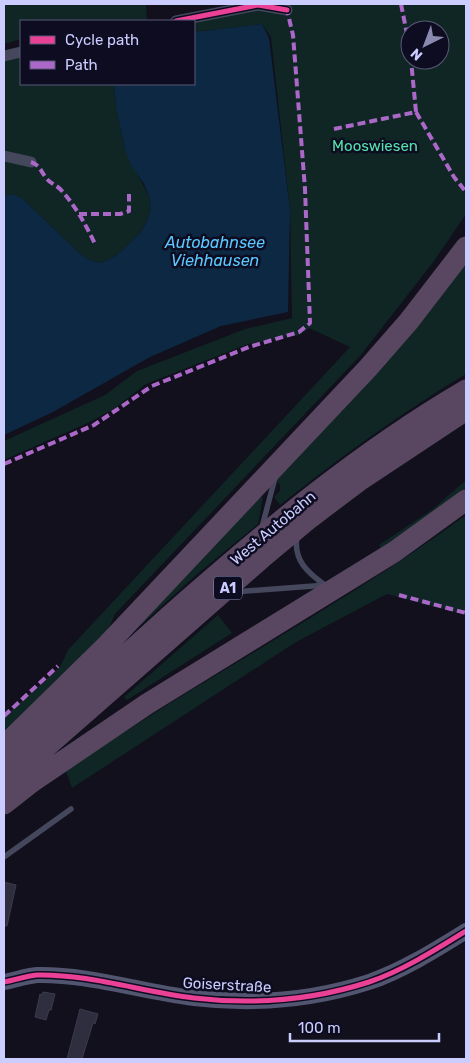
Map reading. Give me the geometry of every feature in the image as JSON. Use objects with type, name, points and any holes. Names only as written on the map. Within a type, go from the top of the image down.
[{"type":"highway","points":[[4,746],[107,645],[279,464],[409,321],[466,248]]},
{"type":"highway","name":"West Autobahn","points":[[4,763],[259,538],[343,472],[398,432],[466,390]]},
{"type":"highway","name":"West Autobahn","points":[[4,784],[302,525],[359,481],[466,410]]},
{"type":"highway","points":[[4,804],[62,761],[147,704],[334,584],[394,552],[466,500]]},
{"type":"street","points":[[181,20],[258,5],[287,10]]},
{"type":"street","points":[[4,56],[20,52]]},
{"type":"street","points":[[4,156],[31,162]]},
{"type":"street","name":"Goiserstraße","points":[[4,982],[38,975],[74,977],[194,998],[268,1001],[312,996],[370,981],[424,956],[466,931]]},
{"type":"lane","points":[[259,538],[279,464]]},
{"type":"lane","points":[[302,525],[297,533],[295,546],[299,560],[310,575],[334,584]]},
{"type":"lane","points":[[222,593],[334,584]]},
{"type":"lane","points":[[4,857],[71,809]]},
{"type":"green space","points":[[4,4],[146,4],[147,20],[20,20],[20,39],[4,44]]},
{"type":"green space","name":"Mooswiesen","points":[[272,4],[466,4],[466,214],[434,261],[360,356],[115,614],[106,635],[4,733],[4,717],[60,667],[68,650],[350,347],[309,328],[300,335],[248,344],[146,384],[115,408],[92,421],[4,460],[4,441],[105,395],[137,371],[245,329],[292,318],[290,210],[271,37],[262,24],[195,32],[195,21]]},
{"type":"green space","points":[[20,57],[20,85],[114,85],[116,107],[125,150],[149,196],[151,209],[141,232],[117,255],[102,263],[89,260],[77,251],[23,199],[13,194],[4,196],[4,61]]},
{"type":"green space","points":[[466,263],[466,374],[371,436],[280,505],[274,497],[280,491],[280,485],[276,480]]},
{"type":"green space","points":[[466,480],[466,488],[436,512],[381,548],[379,545],[433,509]]},
{"type":"green space","points":[[263,497],[258,524],[196,575],[111,652],[255,498]]},
{"type":"green space","points":[[466,515],[466,615],[387,594],[296,642],[72,788],[66,771],[165,706],[368,582]]},
{"type":"green space","points":[[218,615],[232,633],[127,700],[124,697]]},
{"type":"water","name":"Autobahnsee Viehhausen","points":[[262,24],[269,38],[290,210],[288,312],[221,326],[150,357],[53,412],[4,435],[4,196],[13,194],[23,199],[77,251],[89,260],[102,263],[117,255],[141,232],[151,209],[149,196],[144,184],[131,165],[125,150],[116,107],[114,85],[195,85],[195,32]]},
{"type":"building","points":[[4,882],[16,885],[7,926],[4,926]]},
{"type":"building","points":[[43,992],[55,994],[46,1020],[35,1017],[40,994],[42,995]]},
{"type":"building","points":[[80,1009],[98,1014],[95,1024],[93,1023],[82,1059],[67,1059]]},
{"type":"marked path","points":[[401,4],[404,20]]},
{"type":"marked path","points":[[4,464],[94,425],[152,386],[249,347],[299,332],[310,323],[305,189],[293,35],[287,10]]},
{"type":"marked path","points":[[334,129],[416,112],[412,70]]},
{"type":"marked path","points":[[416,112],[454,177],[466,192]]},
{"type":"marked path","points":[[31,162],[67,197],[95,244]]},
{"type":"marked path","points":[[79,214],[120,214],[129,211],[129,194]]},
{"type":"marked path","points":[[399,595],[466,613]]},
{"type":"marked path","points":[[4,716],[58,666]]},
{"type":"cycle path","points":[[181,20],[258,5],[287,10]]},
{"type":"cycle path","points":[[4,982],[37,975],[57,975],[96,980],[174,995],[216,1000],[261,1001],[305,997],[348,988],[394,972],[466,931]]}]
